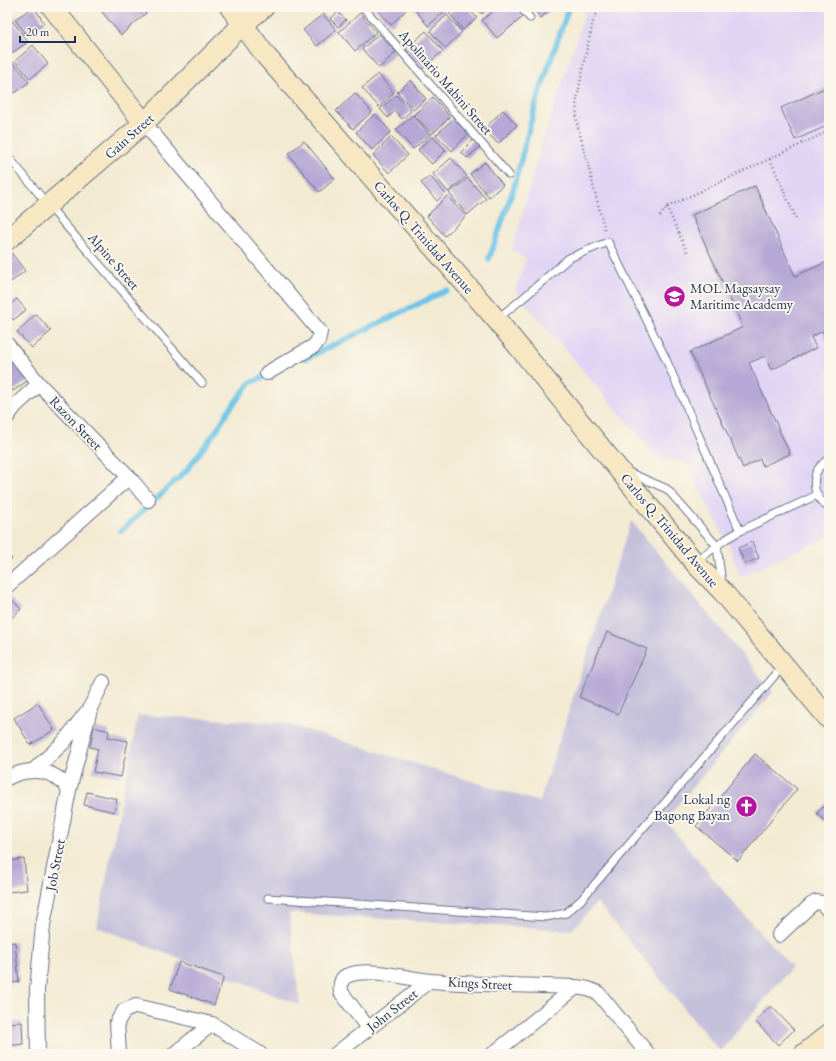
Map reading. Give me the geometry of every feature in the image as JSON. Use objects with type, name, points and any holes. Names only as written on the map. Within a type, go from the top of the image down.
[{"type":"main road","points":[[52,7],[144,123]]},
{"type":"main road","name":"Carlos Q. Trinidad Avenue","points":[[230,7],[266,56],[496,319],[695,563],[723,592],[829,720]]},
{"type":"main road","name":"Gain Street","points":[[7,240],[144,123],[243,24],[264,7]]},
{"type":"main road","points":[[804,1054],[829,1034]]},
{"type":"street","points":[[144,123],[320,332],[318,340],[314,346],[267,373]]},
{"type":"street","name":"Razon Street","points":[[7,344],[39,384],[129,477],[148,500]]},
{"type":"street","points":[[7,417],[15,406],[39,384]]},
{"type":"street","points":[[7,586],[129,477]]},
{"type":"street","name":"Job Street","points":[[38,1054],[37,990],[43,925],[69,790],[91,706],[103,682]]},
{"type":"street","points":[[33,772],[63,743],[91,706]]},
{"type":"street","points":[[7,778],[14,774],[44,772],[54,775],[63,781],[69,790]]},
{"type":"street","points":[[779,935],[816,902],[822,903],[829,911]]},
{"type":"street","name":"Kings Street","points":[[368,1028],[341,992],[340,984],[347,975],[384,974],[429,981],[588,989],[598,993],[646,1053]]},
{"type":"street","name":"John Street","points":[[336,1054],[429,981]]},
{"type":"street","points":[[493,1054],[576,988]]},
{"type":"street","points":[[119,1054],[117,1022],[124,1011],[136,1006],[212,1024],[260,1054]]},
{"type":"street","points":[[174,1054],[212,1024]]},
{"type":"lane","name":"Apolinario Mabini Street","points":[[363,7],[509,175]]},
{"type":"lane","points":[[520,7],[530,18]]},
{"type":"lane","name":"Alpine Street","points":[[7,155],[48,205],[202,383]]},
{"type":"lane","points":[[496,319],[522,299],[569,258],[608,242],[665,357],[740,531]]},
{"type":"lane","points":[[829,459],[821,464],[814,479],[816,495],[829,508]]},
{"type":"lane","name":"Carlos Q. Trinidad Avenue","points":[[618,468],[653,482],[666,489],[716,546],[723,592]]},
{"type":"lane","points":[[695,563],[716,546],[740,531],[816,495]]},
{"type":"lane","points":[[268,898],[546,917],[566,913],[582,900],[784,665]]},
{"type":"path","points":[[600,7],[593,22],[576,105],[577,123],[608,242]]},
{"type":"path","points":[[660,216],[667,207],[829,132]]},
{"type":"path","points":[[770,159],[797,221]]},
{"type":"path","points":[[667,207],[688,254]]},
{"type":"shaded area","name":"MOL Magsaysay Maritime Academy","points":[[587,7],[829,7],[829,536],[740,577],[729,545],[684,461],[659,459],[515,291],[526,259],[512,250],[542,143]]},
{"type":"shaded area","points":[[631,521],[773,692],[665,820],[736,906],[792,967],[720,1052],[597,902],[572,930],[289,913],[300,1005],[97,927],[138,715],[284,723],[539,802]]},
{"type":"building","points":[[34,7],[44,23],[25,34],[15,19]]},
{"type":"building","points":[[98,7],[153,7],[121,35]]},
{"type":"building","points":[[374,7],[404,7],[407,9],[391,25]]},
{"type":"building","points":[[413,7],[442,7],[445,11],[428,26]]},
{"type":"building","points":[[456,7],[467,7],[477,18],[463,30],[449,13]]},
{"type":"building","points":[[477,7],[491,7],[482,14]]},
{"type":"building","points":[[498,7],[517,7],[524,16],[497,38],[482,20]]},
{"type":"building","points":[[532,7],[553,7],[541,18]]},
{"type":"building","points":[[338,12],[346,20],[338,27],[330,19]]},
{"type":"building","points":[[360,13],[376,32],[355,51],[339,32]]},
{"type":"building","points":[[323,14],[336,30],[317,46],[303,30]]},
{"type":"building","points":[[447,15],[462,32],[445,48],[430,31]]},
{"type":"building","points":[[11,19],[28,42],[12,53],[7,47],[7,22]]},
{"type":"building","points":[[426,31],[443,51],[422,69],[406,49]]},
{"type":"building","points":[[379,34],[396,52],[379,68],[362,49]]},
{"type":"building","points":[[33,45],[48,64],[30,79],[15,61]]},
{"type":"building","points":[[13,62],[29,82],[15,93],[7,83],[7,67]]},
{"type":"building","points":[[378,74],[394,93],[379,107],[362,88]]},
{"type":"building","points":[[411,80],[426,99],[413,110],[397,92]]},
{"type":"building","points":[[829,86],[829,125],[795,140],[781,108]]},
{"type":"building","points":[[355,93],[372,112],[353,129],[336,111]]},
{"type":"building","points":[[396,95],[411,111],[402,119],[395,111],[388,118],[380,109]]},
{"type":"building","points":[[433,97],[450,117],[432,134],[414,115]]},
{"type":"building","points":[[503,110],[517,125],[498,144],[484,129]]},
{"type":"building","points":[[375,114],[391,132],[372,150],[356,132]]},
{"type":"building","points":[[413,115],[430,135],[413,149],[396,130]]},
{"type":"building","points":[[455,117],[470,132],[452,151],[436,135]]},
{"type":"building","points":[[432,136],[446,150],[432,164],[418,150]]},
{"type":"building","points":[[391,137],[408,155],[389,173],[373,155]]},
{"type":"building","points":[[473,140],[480,147],[467,158],[461,152]]},
{"type":"building","points":[[304,141],[335,179],[319,192],[288,154]]},
{"type":"building","points":[[451,158],[467,176],[448,192],[433,174]]},
{"type":"building","points":[[485,162],[503,185],[489,197],[470,174]]},
{"type":"building","points":[[430,176],[445,193],[437,201],[421,183]]},
{"type":"building","points":[[468,178],[486,199],[467,215],[449,193]]},
{"type":"building","points":[[755,186],[795,276],[829,261],[829,345],[823,331],[811,337],[816,348],[771,370],[765,356],[749,363],[790,454],[763,466],[760,459],[743,468],[690,352],[743,327],[692,215]]},
{"type":"building","points":[[447,196],[466,216],[445,236],[427,216]]},
{"type":"building","points":[[10,251],[25,271],[7,285],[7,253]]},
{"type":"building","points":[[17,299],[26,310],[13,320],[7,311],[7,307]]},
{"type":"building","points":[[36,314],[51,331],[32,348],[17,332]]},
{"type":"building","points":[[13,356],[30,379],[13,391],[7,383],[7,360]]},
{"type":"building","points":[[752,542],[759,558],[745,564],[738,548]]},
{"type":"building","points":[[7,553],[12,559],[7,564]]},
{"type":"building","points":[[7,595],[21,609],[7,622]]},
{"type":"building","points":[[607,632],[647,649],[618,714],[579,697]]},
{"type":"building","points":[[38,703],[54,730],[30,745],[14,718]]},
{"type":"building","points":[[94,727],[109,731],[108,737],[128,741],[121,777],[93,772],[98,749],[90,747]]},
{"type":"building","name":"Lokal ng Bagong Bayan","points":[[755,754],[797,789],[738,861],[696,826]]},
{"type":"building","points":[[87,792],[117,799],[114,812],[84,805]]},
{"type":"building","points":[[829,801],[829,826],[817,813]]},
{"type":"building","points":[[24,859],[27,890],[7,892],[7,861]]},
{"type":"building","points":[[15,942],[19,982],[7,983],[7,943]]},
{"type":"building","points":[[179,962],[224,977],[214,1005],[170,989]]},
{"type":"building","points":[[771,1006],[794,1030],[778,1045],[755,1021]]},
{"type":"building","points":[[22,1022],[23,1044],[7,1046],[7,1023]]},
{"type":"waterway","points":[[489,259],[513,190],[535,106],[569,7]]},
{"type":"waterway","points":[[305,359],[447,290]]},
{"type":"waterway","points":[[121,531],[186,471],[250,383],[268,375]]},
{"type":"place","name":"MOL Magsaysay Maritime Academy","points":[[674,296]]},
{"type":"place","name":"Lokal ng Bagong Bayan","points":[[746,807]]}]
